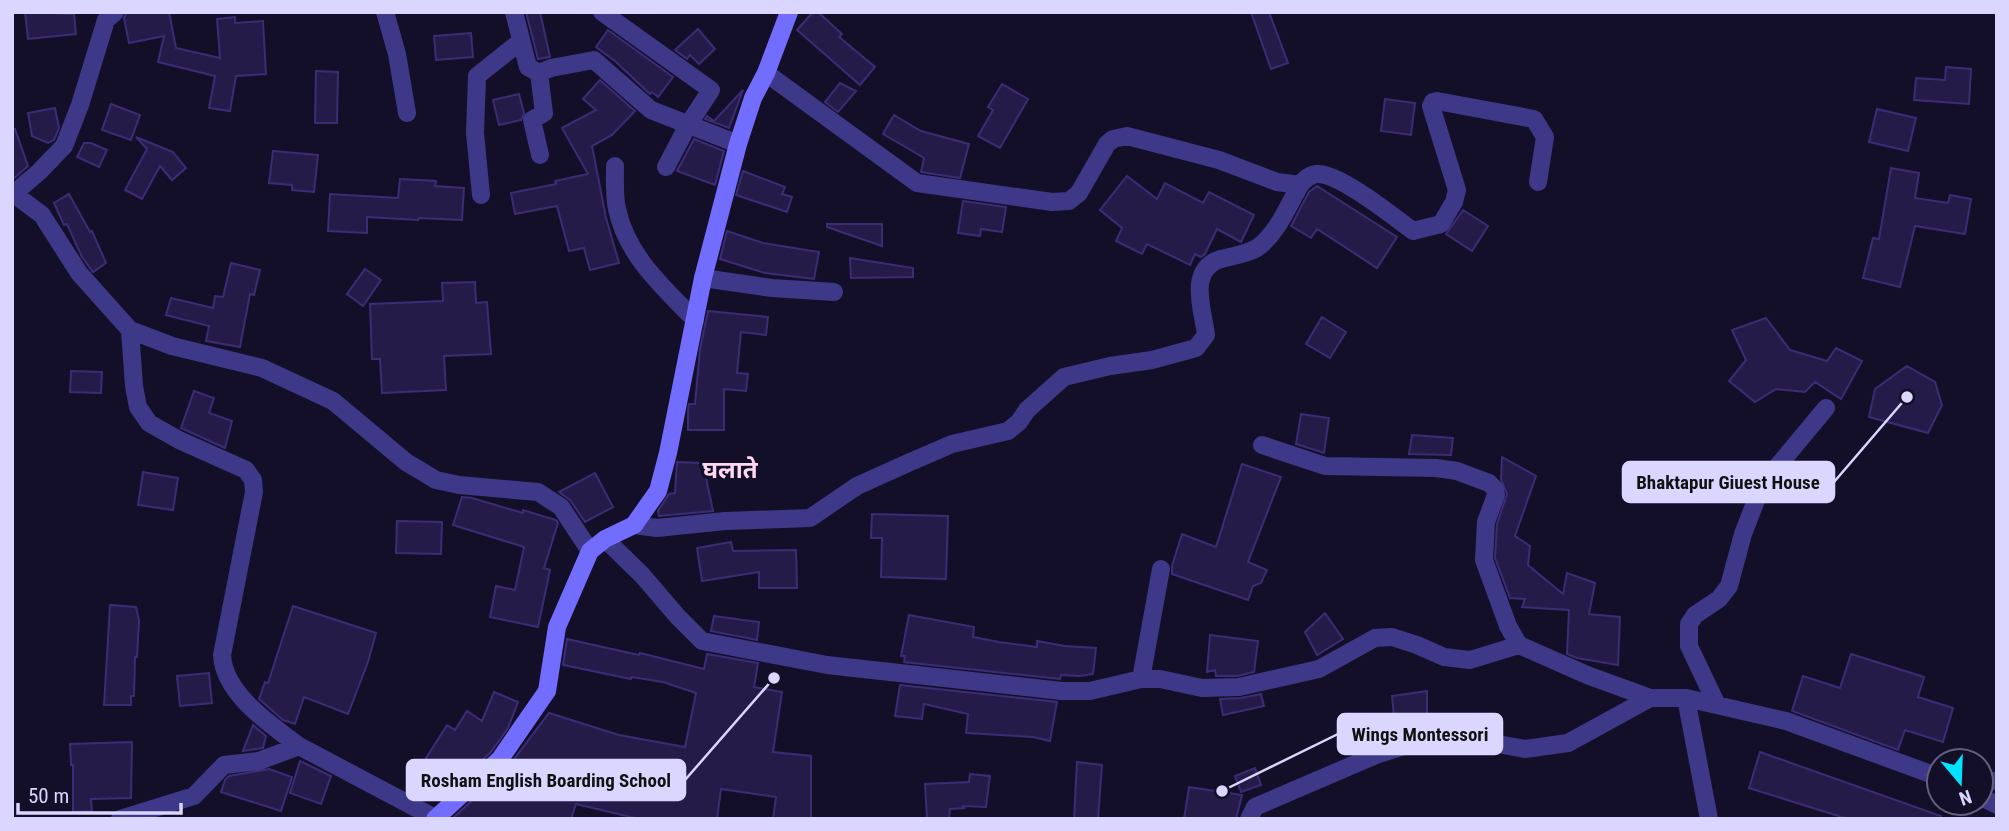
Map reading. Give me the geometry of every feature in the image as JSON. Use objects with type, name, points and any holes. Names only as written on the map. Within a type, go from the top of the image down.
[{"type":"main road","points":[[435,818],[500,759],[547,691],[557,627],[590,551],[605,539],[634,525],[658,491],[704,278],[738,144],[753,98],[766,73],[789,12]]},
{"type":"street","points":[[116,12],[106,20],[65,146],[13,194],[42,215],[79,273],[130,330],[172,346],[262,368],[333,401],[406,462],[436,480],[459,485],[538,492],[561,507],[590,551]]},
{"type":"street","points":[[385,12],[397,54],[407,113]]},
{"type":"street","points":[[514,12],[528,67],[539,73]]},
{"type":"street","points":[[602,12],[711,90],[688,125],[666,167]]},
{"type":"street","points":[[481,195],[475,134],[477,76],[521,41]]},
{"type":"street","points":[[539,73],[551,68],[594,60],[651,110],[738,144]]},
{"type":"street","points":[[539,73],[544,113],[532,120],[540,155]]},
{"type":"street","points":[[766,73],[917,183],[1052,202],[1069,201],[1079,193],[1107,144],[1113,139],[1127,136],[1219,160],[1277,182],[1300,185]]},
{"type":"street","points":[[634,525],[657,528],[725,521],[810,519],[857,486],[908,463],[952,444],[1008,431],[1064,377],[1152,360],[1196,348],[1206,335],[1199,281],[1202,272],[1214,261],[1255,250],[1270,237],[1300,185],[1315,174],[1326,176],[1370,198],[1413,231],[1441,224],[1454,202],[1457,190],[1431,106],[1437,101],[1534,119],[1545,137],[1538,182]]},
{"type":"street","points":[[615,166],[617,208],[624,234],[642,264],[695,320]]},
{"type":"street","points":[[704,278],[772,288],[834,292]]},
{"type":"street","points":[[130,330],[138,407],[149,423],[179,440],[246,470],[253,480],[254,492],[222,655],[226,677],[256,713],[299,746],[435,818]]},
{"type":"street","points":[[1717,705],[1689,646],[1689,624],[1695,615],[1719,599],[1729,586],[1743,534],[1762,485],[1826,408]]},
{"type":"street","points":[[1262,445],[1325,466],[1436,468],[1457,471],[1489,483],[1495,489],[1496,495],[1486,522],[1484,560],[1508,626],[1519,645],[1587,675],[1650,698],[1686,698],[1786,722],[1925,772]]},
{"type":"street","points":[[605,539],[702,640],[827,665],[1062,691],[1090,691],[1141,679],[1160,679],[1202,688],[1239,687],[1319,669],[1375,638],[1392,637],[1444,657],[1470,660],[1519,645]]},
{"type":"street","points":[[1141,679],[1161,569]]},
{"type":"street","points":[[1249,819],[1255,807],[1376,755],[1442,734],[1525,749],[1568,743],[1650,698]]},
{"type":"street","points":[[1686,698],[1709,819]]},
{"type":"street","points":[[120,819],[194,796],[224,765],[259,761],[299,746]]},
{"type":"building","points":[[25,12],[74,14],[76,34],[28,39]]},
{"type":"building","points":[[169,12],[176,48],[220,58],[217,19],[235,17],[235,23],[263,21],[266,74],[236,76],[230,111],[209,108],[215,76],[158,62],[164,36],[129,43],[124,18],[126,14]]},
{"type":"building","points":[[526,12],[540,12],[550,57],[538,59]]},
{"type":"building","points":[[813,12],[818,12],[842,34],[839,37],[875,67],[860,85],[797,30]]},
{"type":"building","points":[[1251,12],[1269,12],[1288,63],[1271,69]]},
{"type":"building","points":[[698,29],[715,49],[699,64],[690,55],[687,59],[675,50]]},
{"type":"building","points":[[608,30],[673,77],[658,97],[652,92],[650,94],[596,47]]},
{"type":"building","points":[[471,33],[473,57],[436,60],[434,36]]},
{"type":"building","points":[[1946,67],[1971,69],[1969,104],[1914,100],[1916,78],[1945,80]]},
{"type":"building","points":[[316,71],[338,72],[337,123],[315,123]]},
{"type":"building","points":[[600,80],[635,111],[612,135],[592,146],[606,218],[619,263],[590,270],[584,248],[569,251],[557,206],[515,214],[511,193],[588,174],[562,128],[596,110],[583,99]]},
{"type":"building","points":[[840,83],[856,91],[838,112],[825,102]]},
{"type":"building","points":[[1002,84],[1028,99],[1000,148],[978,136],[993,110],[988,107]]},
{"type":"building","points":[[743,90],[729,128],[705,119],[707,116],[714,121]]},
{"type":"building","points":[[519,94],[524,113],[521,120],[499,125],[493,100]]},
{"type":"building","points":[[1385,99],[1415,103],[1411,135],[1381,131]]},
{"type":"building","points":[[111,104],[140,115],[131,140],[102,130]]},
{"type":"building","points":[[55,108],[59,128],[54,140],[48,143],[32,136],[28,113]]},
{"type":"building","points":[[1877,109],[1916,118],[1908,151],[1869,142]]},
{"type":"building","points":[[894,115],[921,131],[969,144],[960,178],[921,172],[924,158],[883,134]]},
{"type":"building","points":[[15,129],[28,166],[12,180],[12,130]]},
{"type":"building","points":[[136,137],[173,152],[186,168],[172,180],[160,166],[142,199],[125,190],[147,149]]},
{"type":"building","points":[[694,139],[724,151],[715,185],[677,171]]},
{"type":"building","points":[[84,143],[107,150],[99,167],[77,157]]},
{"type":"building","points":[[273,151],[318,155],[314,192],[292,190],[292,185],[269,183]]},
{"type":"building","points":[[1891,168],[1919,173],[1915,198],[1948,203],[1950,195],[1971,199],[1965,234],[1915,226],[1900,287],[1863,278],[1873,238],[1879,239]]},
{"type":"building","points":[[743,171],[785,187],[782,194],[792,197],[787,212],[736,195]]},
{"type":"building","points":[[1127,176],[1157,199],[1165,183],[1203,203],[1209,192],[1254,215],[1241,242],[1217,229],[1205,254],[1201,257],[1195,254],[1190,265],[1147,244],[1142,254],[1116,241],[1122,228],[1100,210]]},
{"type":"building","points":[[400,179],[436,181],[435,186],[464,188],[462,220],[367,217],[367,233],[328,231],[330,194],[398,198]]},
{"type":"building","points":[[1317,186],[1397,237],[1377,268],[1317,229],[1311,238],[1291,226],[1309,192]]},
{"type":"building","points":[[69,194],[90,232],[92,231],[106,263],[93,272],[82,257],[54,203]]},
{"type":"building","points":[[963,201],[1006,207],[1002,232],[981,229],[980,236],[958,233]]},
{"type":"building","points":[[1463,210],[1488,226],[1472,251],[1446,234]]},
{"type":"building","points":[[827,224],[882,224],[882,246],[827,227]]},
{"type":"building","points":[[727,231],[763,243],[819,252],[814,279],[765,273],[720,259]]},
{"type":"building","points":[[850,258],[913,268],[913,277],[851,278]]},
{"type":"building","points":[[231,263],[260,270],[254,295],[250,294],[240,347],[206,341],[209,326],[166,315],[171,298],[213,308],[215,296],[223,297]]},
{"type":"building","points":[[365,269],[381,280],[363,306],[347,294]]},
{"type":"building","points":[[475,282],[476,303],[487,302],[491,354],[444,356],[446,390],[382,393],[380,359],[372,359],[370,304],[443,301],[442,283]]},
{"type":"building","points":[[708,311],[768,317],[766,335],[741,332],[737,373],[748,374],[746,391],[724,389],[724,430],[688,430],[689,404],[695,404],[700,349]]},
{"type":"building","points":[[1322,317],[1346,332],[1330,358],[1306,344]]},
{"type":"building","points":[[1766,318],[1790,350],[1827,361],[1836,348],[1862,361],[1841,399],[1815,382],[1805,392],[1776,389],[1755,402],[1729,381],[1746,360],[1732,330]]},
{"type":"building","points":[[1907,366],[1935,382],[1942,405],[1928,433],[1869,417],[1875,389]]},
{"type":"building","points":[[71,371],[102,372],[101,393],[70,392]]},
{"type":"building","points":[[194,391],[214,398],[209,413],[232,421],[225,448],[181,428]]},
{"type":"building","points":[[1301,414],[1329,418],[1324,453],[1296,444]]},
{"type":"building","points":[[1412,435],[1453,438],[1451,455],[1409,454]]},
{"type":"building","points":[[1502,457],[1536,476],[1515,536],[1530,546],[1528,565],[1563,594],[1567,573],[1595,583],[1589,614],[1620,617],[1618,665],[1567,654],[1569,610],[1522,607],[1525,599],[1510,598],[1495,558],[1497,524],[1507,494],[1501,479]]},
{"type":"building","points":[[677,462],[703,463],[713,511],[659,516],[658,511],[669,494],[675,493]]},
{"type":"building","points":[[1242,464],[1281,477],[1248,562],[1267,570],[1261,583],[1253,586],[1248,600],[1172,574],[1182,534],[1216,547]]},
{"type":"building","points":[[143,472],[178,478],[173,510],[138,505]]},
{"type":"building","points":[[595,473],[613,507],[585,522],[570,500],[559,492]]},
{"type":"building","points":[[462,497],[523,513],[523,510],[556,520],[558,523],[544,568],[550,570],[538,627],[490,617],[496,586],[515,590],[524,547],[453,525]]},
{"type":"building","points":[[872,514],[948,516],[946,579],[881,577],[882,538],[871,538]]},
{"type":"building","points":[[397,521],[442,522],[441,554],[396,553]]},
{"type":"building","points":[[731,542],[733,551],[796,550],[797,588],[759,588],[759,572],[702,581],[697,548]]},
{"type":"building","points":[[110,605],[136,607],[139,620],[134,696],[131,696],[131,705],[104,705]]},
{"type":"building","points":[[293,606],[376,633],[348,714],[304,697],[295,724],[283,720],[259,699],[265,682],[268,683]]},
{"type":"building","points":[[1325,613],[1343,639],[1317,655],[1305,632]]},
{"type":"building","points":[[909,615],[974,627],[973,637],[999,642],[1037,647],[1037,641],[1096,648],[1093,674],[1061,675],[1060,679],[904,662],[905,656],[901,656]]},
{"type":"building","points":[[714,616],[759,622],[757,640],[711,631]]},
{"type":"building","points":[[1210,635],[1258,641],[1254,672],[1238,676],[1216,676],[1215,670],[1207,672]]},
{"type":"building","points":[[567,639],[704,669],[707,654],[758,663],[754,687],[782,692],[773,752],[811,756],[811,819],[773,819],[776,797],[721,789],[717,819],[639,819],[576,804],[571,819],[452,819],[508,767],[549,713],[619,735],[685,747],[696,693],[663,682],[631,679],[563,665]]},
{"type":"building","points":[[1851,654],[1924,677],[1918,697],[1953,708],[1943,742],[1905,730],[1898,750],[1792,711],[1803,676],[1840,688]]},
{"type":"building","points":[[209,673],[212,703],[180,706],[177,676]]},
{"type":"building","points":[[900,685],[1057,702],[1050,741],[1033,737],[966,733],[968,714],[924,704],[922,719],[895,716]]},
{"type":"building","points":[[1427,691],[1427,723],[1395,727],[1392,696]]},
{"type":"building","points":[[494,692],[518,702],[508,728],[491,752],[443,796],[414,777],[447,725],[455,730],[467,711],[482,721]]},
{"type":"building","points":[[1261,694],[1264,706],[1223,715],[1220,699]]},
{"type":"building","points":[[253,725],[266,736],[263,748],[243,751]]},
{"type":"building","points":[[132,742],[131,798],[91,799],[92,811],[73,812],[70,744]]},
{"type":"building","points":[[1760,752],[1925,810],[1925,817],[1941,817],[1848,819],[1749,788]]},
{"type":"building","points":[[300,761],[331,776],[321,804],[290,793]]},
{"type":"building","points":[[1077,762],[1102,765],[1098,819],[1074,819]]},
{"type":"building","points":[[1255,768],[1261,785],[1241,792],[1235,776]]},
{"type":"building","points":[[269,769],[292,777],[281,811],[221,792],[229,776]]},
{"type":"building","points":[[970,774],[990,776],[986,807],[963,806],[964,808],[950,809],[949,819],[927,819],[925,784],[969,782]]},
{"type":"building","points":[[1189,787],[1242,795],[1236,819],[1184,819]]},
{"type":"place","name":"Bhaktapur Giuest House","points":[[1907,397]]},
{"type":"place","name":"Rosham English Boarding School","points":[[774,678]]},
{"type":"place","name":"Wings Montessori","points":[[1222,791]]},
{"type":"district","name":"घलाते","points":[[730,470]]}]
